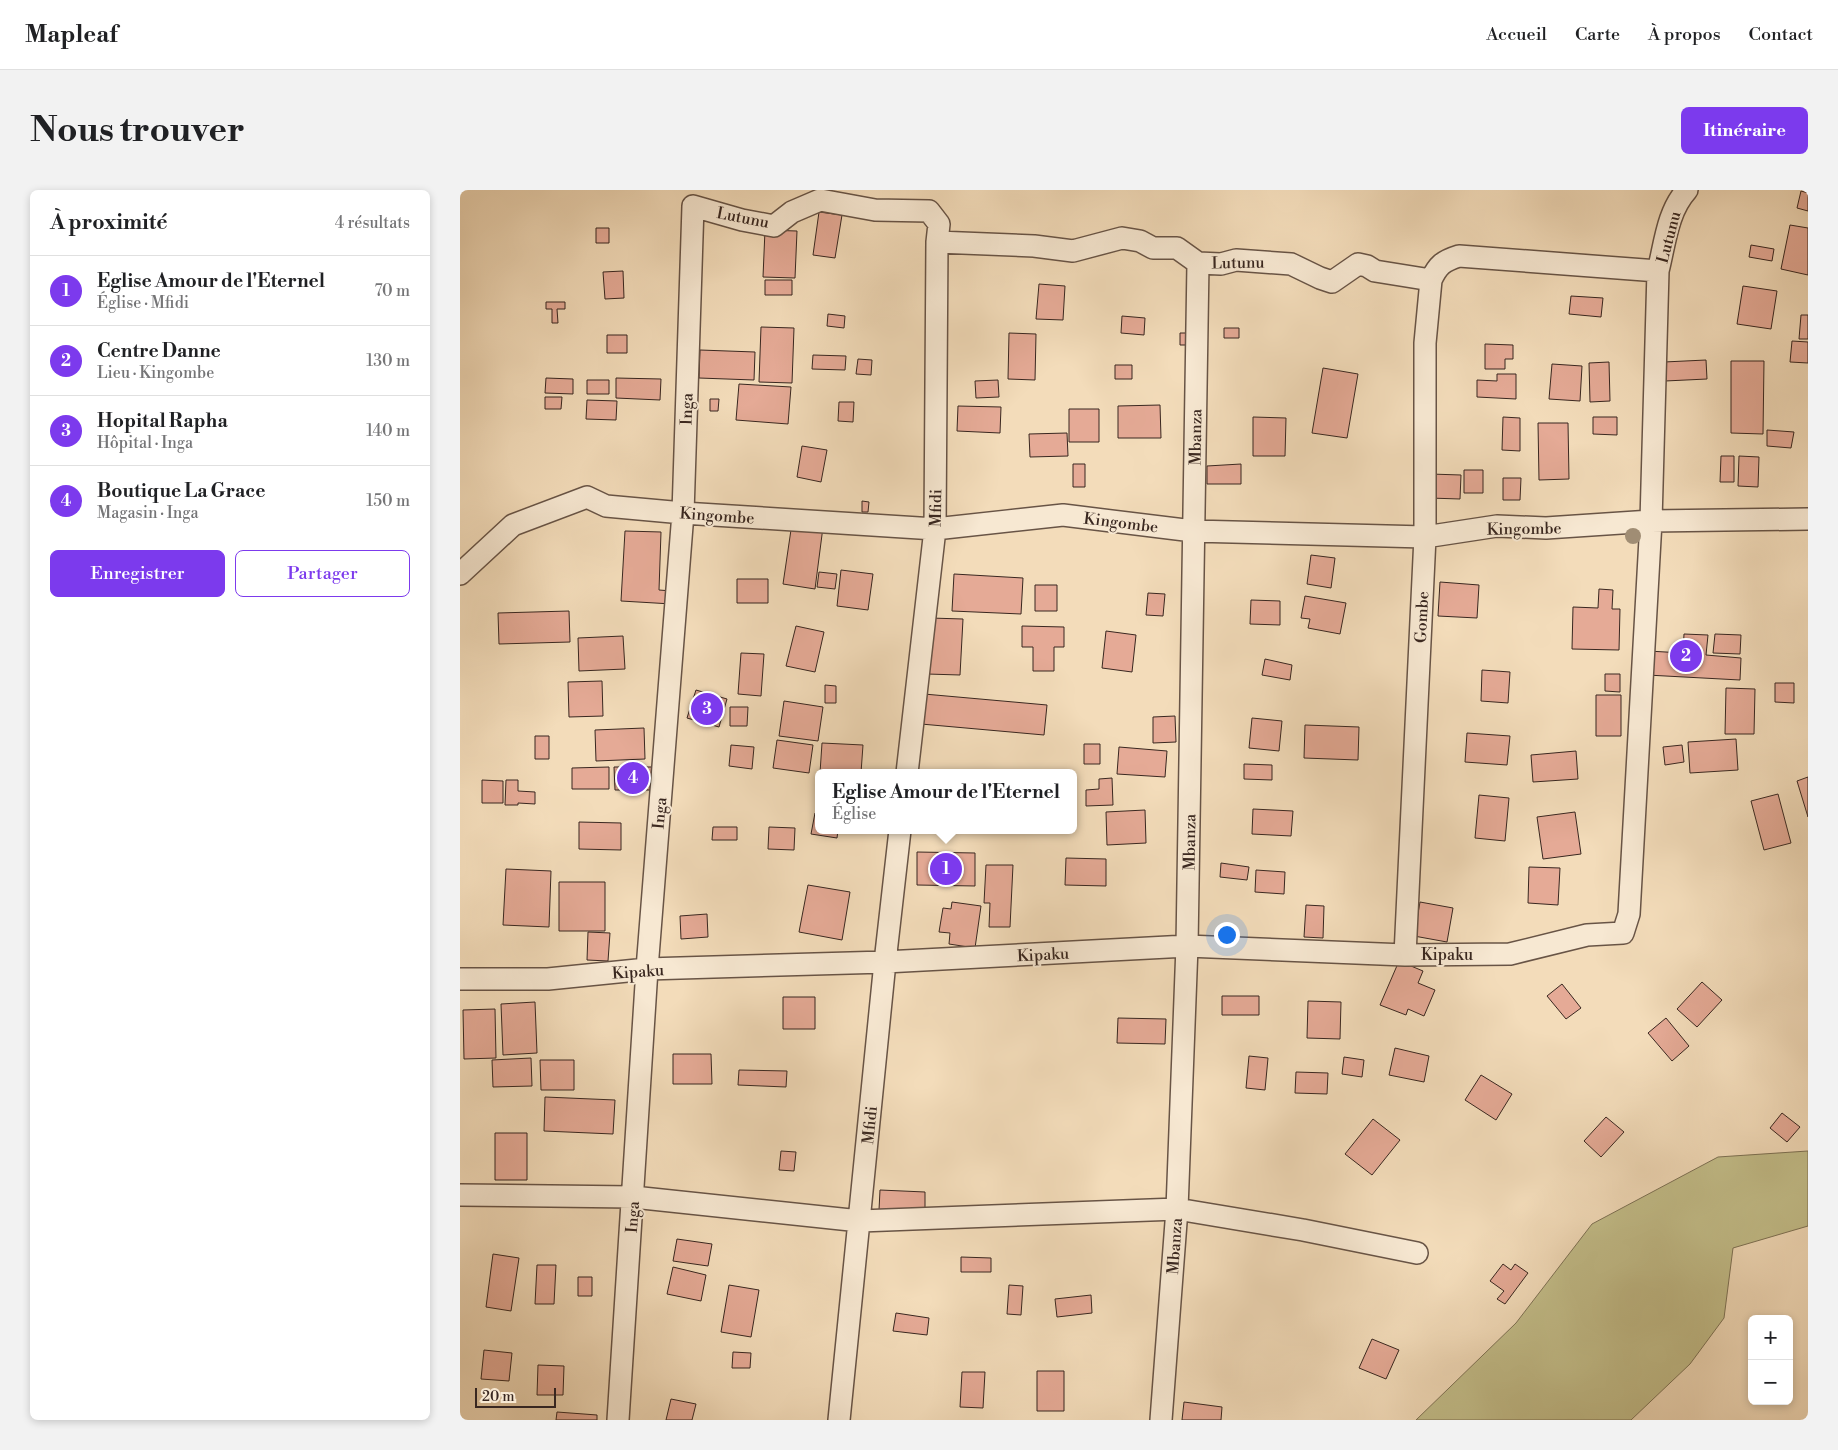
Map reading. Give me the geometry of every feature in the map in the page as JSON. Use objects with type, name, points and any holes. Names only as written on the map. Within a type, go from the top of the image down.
[{"type":"street","name":"Lutunu","points":[[693,206],[742,220],[774,226],[792,212],[820,200],[875,210],[929,211],[939,224],[937,242],[1026,246],[1072,251],[1122,238],[1140,240],[1153,248],[1178,248],[1198,263],[1221,264],[1236,260],[1291,264],[1332,282],[1358,264],[1367,266],[1375,271],[1431,280],[1436,268],[1448,260],[1459,256],[1658,271],[1672,213],[1679,198],[1687,190]]},
{"type":"street","name":"Inga","points":[[618,1420],[647,969],[683,513],[693,206]]},
{"type":"street","name":"Mfidi","points":[[907,769],[935,529],[937,242]]},
{"type":"street","name":"Mbanza","points":[[1161,1420],[1177,1209],[1187,946],[1198,263]]},
{"type":"street","points":[[1651,521],[1658,271]]},
{"type":"street","name":"Gombe","points":[[1405,955],[1425,537],[1424,343],[1431,280]]},
{"type":"street","name":"Kingombe","points":[[460,574],[513,525],[587,498],[606,506],[683,513],[935,529],[1062,515],[1193,531],[1425,537],[1497,526],[1546,528],[1651,521],[1808,519]]},
{"type":"street","name":"Kipaku","points":[[460,978],[548,979],[647,969],[885,962],[1187,946],[1405,955],[1510,954],[1586,935],[1623,933],[1629,914],[1651,521]]},
{"type":"street","name":"Mfidi","points":[[839,1420],[900,834]]},
{"type":"street","points":[[460,1195],[633,1197],[860,1221],[1177,1209],[1303,1230],[1417,1252]]},
{"type":"shaded area","points":[[1808,1151],[1808,1226],[1733,1248],[1724,1318],[1690,1364],[1631,1420],[1416,1420],[1516,1323],[1592,1224],[1718,1157]]},
{"type":"building","points":[[1801,191],[1808,193],[1808,211],[1797,208]]},
{"type":"building","points":[[819,212],[842,215],[835,258],[813,255]]},
{"type":"building","points":[[1790,225],[1808,228],[1808,275],[1781,269]]},
{"type":"building","points":[[596,228],[609,228],[609,243],[596,243]]},
{"type":"building","points":[[765,230],[797,231],[795,278],[763,277]]},
{"type":"building","points":[[1751,245],[1774,249],[1772,261],[1749,257]]},
{"type":"building","points":[[623,271],[624,298],[605,299],[603,272]]},
{"type":"building","points":[[765,280],[792,280],[792,295],[765,295]]},
{"type":"building","points":[[1039,284],[1065,286],[1063,320],[1036,319]]},
{"type":"building","points":[[1743,286],[1777,291],[1771,329],[1737,324]]},
{"type":"building","points":[[1571,296],[1603,298],[1601,317],[1569,314]]},
{"type":"building","points":[[546,302],[565,302],[565,309],[557,309],[558,323],[552,323],[552,309],[546,309]]},
{"type":"building","points":[[828,314],[845,316],[844,328],[827,326]]},
{"type":"building","points":[[1801,315],[1808,315],[1808,339],[1799,339]]},
{"type":"building","points":[[1122,316],[1145,318],[1144,335],[1121,333]]},
{"type":"building","points":[[761,327],[794,328],[792,383],[759,382]]},
{"type":"building","points":[[1224,328],[1239,328],[1239,338],[1224,338]]},
{"type":"building","points":[[1009,333],[1036,334],[1035,380],[1008,379]]},
{"type":"building","points":[[1180,333],[1189,333],[1189,345],[1180,345]]},
{"type":"building","points":[[607,335],[627,335],[627,353],[607,353]]},
{"type":"building","points":[[1792,341],[1808,342],[1808,363],[1790,362]]},
{"type":"building","points":[[1485,344],[1513,345],[1513,359],[1505,359],[1505,369],[1485,369]]},
{"type":"building","points":[[700,350],[755,352],[754,380],[699,378]]},
{"type":"building","points":[[813,355],[846,356],[845,370],[812,369]]},
{"type":"building","points":[[858,359],[872,360],[871,375],[856,374]]},
{"type":"building","points":[[1706,360],[1707,379],[1665,381],[1664,362]]},
{"type":"building","points":[[1731,361],[1764,361],[1763,434],[1731,433]]},
{"type":"building","points":[[1609,362],[1610,401],[1590,402],[1589,363]]},
{"type":"building","points":[[1552,364],[1582,366],[1580,401],[1549,399]]},
{"type":"building","points":[[1115,365],[1132,365],[1132,379],[1115,379]]},
{"type":"building","points":[[1323,368],[1358,374],[1347,438],[1312,433]]},
{"type":"building","points":[[1497,374],[1516,374],[1516,399],[1477,397],[1477,380],[1497,381]]},
{"type":"building","points":[[546,378],[573,379],[573,394],[545,393]]},
{"type":"building","points":[[616,378],[661,379],[660,400],[616,398]]},
{"type":"building","points":[[587,380],[609,380],[609,394],[587,394]]},
{"type":"building","points":[[998,380],[999,397],[976,398],[975,381]]},
{"type":"building","points":[[739,384],[791,387],[788,424],[736,420]]},
{"type":"building","points":[[545,397],[562,397],[561,409],[545,409]]},
{"type":"building","points":[[710,399],[719,399],[718,411],[710,411]]},
{"type":"building","points":[[587,400],[617,401],[616,420],[586,419]]},
{"type":"building","points":[[839,402],[854,402],[853,422],[838,421]]},
{"type":"building","points":[[1160,405],[1161,438],[1118,438],[1118,406]]},
{"type":"building","points":[[958,406],[1001,407],[1000,433],[957,431]]},
{"type":"building","points":[[1069,409],[1099,409],[1099,442],[1069,442]]},
{"type":"building","points":[[1253,417],[1286,418],[1285,456],[1253,456]]},
{"type":"building","points":[[1503,417],[1520,418],[1520,451],[1502,450]]},
{"type":"building","points":[[1593,417],[1617,417],[1617,435],[1593,434]]},
{"type":"building","points":[[1538,423],[1568,423],[1569,479],[1539,480]]},
{"type":"building","points":[[1767,430],[1794,432],[1791,448],[1767,446]]},
{"type":"building","points":[[1067,433],[1068,456],[1030,457],[1029,434]]},
{"type":"building","points":[[802,446],[827,450],[821,482],[797,477]]},
{"type":"building","points":[[1721,456],[1734,456],[1734,482],[1720,482]]},
{"type":"building","points":[[1739,456],[1759,457],[1758,487],[1738,486]]},
{"type":"building","points":[[1073,464],[1085,464],[1085,487],[1073,487]]},
{"type":"building","points":[[1241,464],[1241,484],[1207,484],[1207,466]]},
{"type":"building","points":[[1464,470],[1483,470],[1483,493],[1464,493]]},
{"type":"building","points":[[1430,474],[1461,475],[1460,499],[1429,498]]},
{"type":"building","points":[[1503,478],[1521,478],[1520,500],[1503,500]]},
{"type":"building","points":[[862,501],[869,502],[868,512],[862,512]]},
{"type":"building","points":[[792,523],[823,527],[815,589],[783,584]]},
{"type":"building","points":[[625,531],[661,532],[659,590],[672,591],[672,604],[621,601]]},
{"type":"building","points":[[1311,555],[1335,558],[1331,588],[1307,584]]},
{"type":"building","points":[[841,570],[873,574],[868,610],[837,606]]},
{"type":"building","points":[[819,572],[837,574],[835,589],[817,587]]},
{"type":"building","points":[[954,574],[1023,578],[1021,614],[952,611]]},
{"type":"building","points":[[737,579],[768,579],[768,603],[737,603]]},
{"type":"building","points":[[1440,582],[1479,585],[1477,618],[1438,616]]},
{"type":"building","points":[[1035,585],[1057,585],[1057,611],[1035,611]]},
{"type":"building","points":[[1599,589],[1613,590],[1612,609],[1620,609],[1619,650],[1572,649],[1573,607],[1598,608]]},
{"type":"building","points":[[1148,593],[1165,594],[1163,616],[1146,615]]},
{"type":"building","points":[[1305,596],[1346,603],[1340,634],[1308,628],[1310,619],[1301,618]]},
{"type":"building","points":[[1251,600],[1280,601],[1280,625],[1250,624]]},
{"type":"building","points":[[569,611],[570,642],[499,644],[498,613]]},
{"type":"building","points":[[930,618],[963,619],[960,675],[927,674]]},
{"type":"building","points":[[796,626],[824,632],[815,672],[786,666]]},
{"type":"building","points":[[1022,626],[1064,627],[1064,647],[1054,647],[1054,671],[1033,671],[1033,647],[1022,647]]},
{"type":"building","points":[[1106,631],[1136,635],[1132,672],[1102,668]]},
{"type":"building","points":[[1684,634],[1708,635],[1706,655],[1741,658],[1740,680],[1647,675],[1648,651],[1683,653]]},
{"type":"building","points":[[1715,634],[1741,635],[1740,654],[1713,653]]},
{"type":"building","points":[[623,636],[625,669],[579,671],[578,638]]},
{"type":"building","points":[[741,653],[764,654],[761,696],[738,694]]},
{"type":"building","points":[[1265,659],[1292,665],[1290,680],[1262,675]]},
{"type":"building","points":[[1482,670],[1510,672],[1508,703],[1481,701]]},
{"type":"building","points":[[1605,674],[1620,674],[1620,692],[1605,691]]},
{"type":"building","points":[[602,681],[603,716],[569,717],[568,682]]},
{"type":"building","points":[[1775,683],[1794,683],[1794,703],[1775,702]]},
{"type":"building","points":[[825,685],[836,686],[836,703],[825,703]]},
{"type":"building","points":[[1726,688],[1755,689],[1754,734],[1725,734]]},
{"type":"building","points":[[696,690],[727,699],[719,727],[687,718]]},
{"type":"building","points":[[924,694],[1047,705],[1044,735],[921,724]]},
{"type":"building","points":[[1596,695],[1621,695],[1621,736],[1596,736]]},
{"type":"building","points":[[784,701],[823,707],[818,741],[779,736]]},
{"type":"building","points":[[730,707],[748,707],[747,726],[730,726]]},
{"type":"building","points":[[1175,716],[1176,742],[1153,743],[1153,717]]},
{"type":"building","points":[[1252,718],[1282,721],[1279,751],[1249,748]]},
{"type":"building","points":[[1305,725],[1359,727],[1358,760],[1304,758]]},
{"type":"building","points":[[644,728],[645,759],[596,761],[595,730]]},
{"type":"building","points":[[1467,733],[1510,736],[1507,765],[1465,762]]},
{"type":"building","points":[[535,736],[549,736],[549,759],[535,759]]},
{"type":"building","points":[[1736,739],[1738,770],[1690,773],[1688,742]]},
{"type":"building","points":[[777,740],[813,745],[809,773],[773,768]]},
{"type":"building","points":[[822,743],[863,745],[861,769],[820,769]]},
{"type":"building","points":[[1084,744],[1100,744],[1100,764],[1084,764]]},
{"type":"building","points":[[731,745],[754,747],[752,769],[729,766]]},
{"type":"building","points":[[1682,745],[1684,762],[1665,765],[1663,747]]},
{"type":"building","points":[[1119,747],[1167,751],[1165,777],[1117,774]]},
{"type":"building","points":[[1576,751],[1578,779],[1533,782],[1531,755]]},
{"type":"building","points":[[1244,764],[1272,765],[1272,780],[1244,779]]},
{"type":"building","points":[[609,767],[609,789],[572,789],[572,768]]},
{"type":"building","points":[[614,767],[652,767],[652,790],[615,790]]},
{"type":"building","points":[[1808,777],[1808,817],[1797,781]]},
{"type":"building","points":[[1112,778],[1113,805],[1086,806],[1086,790],[1099,789],[1099,779]]},
{"type":"building","points":[[482,780],[503,781],[503,803],[482,803]]},
{"type":"building","points":[[506,780],[518,780],[518,791],[535,792],[535,804],[518,803],[518,805],[505,805]]},
{"type":"building","points":[[1778,794],[1791,843],[1764,850],[1751,801]]},
{"type":"building","points":[[1479,795],[1509,798],[1505,841],[1475,838]]},
{"type":"building","points":[[1253,809],[1293,811],[1291,836],[1252,834]]},
{"type":"building","points":[[1145,810],[1146,843],[1107,845],[1106,812]]},
{"type":"building","points":[[1575,812],[1581,854],[1543,859],[1537,817]]},
{"type":"building","points":[[815,813],[815,834],[838,834],[837,838],[811,834]]},
{"type":"building","points":[[579,822],[621,823],[621,850],[579,849]]},
{"type":"building","points":[[713,827],[737,827],[737,840],[712,840]]},
{"type":"building","points":[[769,827],[795,828],[794,850],[768,849]]},
{"type":"building","points":[[917,852],[975,853],[975,886],[917,885]]},
{"type":"building","points":[[1066,858],[1106,859],[1106,886],[1065,885]]},
{"type":"building","points":[[1221,863],[1249,867],[1247,880],[1220,877]]},
{"type":"building","points":[[986,865],[1013,865],[1010,927],[989,927],[990,903],[984,903]]},
{"type":"building","points":[[1529,867],[1560,868],[1558,905],[1528,903]]},
{"type":"building","points":[[506,869],[551,871],[549,927],[503,925]]},
{"type":"building","points":[[1256,870],[1285,872],[1284,894],[1255,892]]},
{"type":"building","points":[[559,882],[605,882],[605,931],[559,931]]},
{"type":"building","points":[[808,885],[850,892],[842,940],[799,932]]},
{"type":"building","points":[[952,902],[981,906],[975,948],[949,944],[950,933],[939,932],[943,908],[951,909]]},
{"type":"building","points":[[1420,902],[1453,908],[1447,942],[1414,936]]},
{"type":"building","points":[[1306,905],[1324,906],[1323,938],[1304,937]]},
{"type":"building","points":[[707,914],[708,937],[681,939],[680,916]]},
{"type":"building","points":[[588,932],[610,933],[608,961],[587,960]]},
{"type":"building","points":[[1399,961],[1423,971],[1418,983],[1435,990],[1424,1016],[1408,1009],[1406,1015],[1380,1005]]},
{"type":"building","points":[[1702,982],[1722,1000],[1697,1027],[1677,1009]]},
{"type":"building","points":[[1562,984],[1581,1008],[1566,1019],[1547,996]]},
{"type":"building","points":[[1222,996],[1259,996],[1259,1015],[1222,1015]]},
{"type":"building","points":[[783,997],[815,997],[815,1029],[783,1029]]},
{"type":"building","points":[[1308,1001],[1341,1002],[1340,1039],[1307,1038]]},
{"type":"building","points":[[535,1002],[537,1053],[503,1055],[501,1004]]},
{"type":"building","points":[[495,1009],[496,1058],[464,1059],[463,1010]]},
{"type":"building","points":[[1118,1018],[1166,1019],[1165,1044],[1117,1043]]},
{"type":"building","points":[[1666,1018],[1689,1046],[1672,1061],[1648,1033]]},
{"type":"building","points":[[1395,1048],[1429,1056],[1424,1082],[1389,1075]]},
{"type":"building","points":[[673,1054],[711,1054],[712,1084],[673,1084]]},
{"type":"building","points":[[1249,1056],[1268,1058],[1265,1090],[1246,1088]]},
{"type":"building","points":[[1344,1057],[1364,1060],[1362,1077],[1342,1074]]},
{"type":"building","points":[[531,1058],[532,1086],[493,1087],[492,1060]]},
{"type":"building","points":[[540,1060],[574,1060],[574,1090],[541,1090]]},
{"type":"building","points":[[739,1070],[787,1071],[786,1087],[738,1085]]},
{"type":"building","points":[[1296,1072],[1328,1073],[1327,1094],[1295,1093]]},
{"type":"building","points":[[1481,1075],[1512,1094],[1496,1120],[1465,1100]]},
{"type":"building","points":[[545,1097],[615,1100],[613,1134],[544,1131]]},
{"type":"building","points":[[1782,1113],[1800,1127],[1787,1142],[1770,1128]]},
{"type":"building","points":[[1606,1117],[1624,1132],[1601,1157],[1584,1141]]},
{"type":"building","points":[[1373,1119],[1400,1140],[1372,1175],[1345,1154]]},
{"type":"building","points":[[495,1133],[527,1133],[527,1180],[495,1180]]},
{"type":"building","points":[[781,1151],[796,1152],[794,1171],[779,1170]]},
{"type":"building","points":[[880,1190],[925,1192],[925,1211],[879,1210]]},
{"type":"building","points":[[677,1239],[712,1244],[708,1266],[673,1261]]},
{"type":"building","points":[[493,1254],[519,1258],[511,1311],[486,1307]]},
{"type":"building","points":[[961,1257],[991,1258],[991,1272],[961,1272]]},
{"type":"building","points":[[1503,1264],[1511,1270],[1515,1264],[1528,1273],[1505,1304],[1497,1299],[1504,1291],[1490,1281]]},
{"type":"building","points":[[537,1265],[556,1265],[554,1304],[535,1304]]},
{"type":"building","points":[[673,1267],[706,1275],[701,1301],[667,1294]]},
{"type":"building","points":[[578,1277],[592,1277],[592,1296],[578,1296]]},
{"type":"building","points":[[729,1285],[759,1290],[751,1337],[721,1332]]},
{"type":"building","points":[[1009,1285],[1023,1286],[1021,1315],[1007,1314]]},
{"type":"building","points":[[1091,1295],[1092,1313],[1057,1317],[1055,1299]]},
{"type":"building","points":[[896,1313],[929,1318],[927,1335],[893,1331]]},
{"type":"building","points":[[1372,1339],[1399,1350],[1386,1379],[1359,1368]]},
{"type":"building","points":[[484,1350],[512,1353],[509,1381],[481,1379]]},
{"type":"building","points":[[733,1352],[751,1353],[750,1368],[732,1368]]},
{"type":"building","points":[[538,1365],[564,1366],[563,1395],[537,1395]]},
{"type":"building","points":[[1037,1371],[1064,1371],[1064,1411],[1037,1411]]},
{"type":"building","points":[[962,1372],[985,1372],[983,1408],[960,1407]]},
{"type":"building","points":[[671,1399],[696,1404],[692,1420],[666,1420]]},
{"type":"building","points":[[1184,1402],[1222,1407],[1221,1420],[1182,1420]]},
{"type":"building","points":[[557,1412],[597,1415],[597,1420],[556,1420]]},
{"type":"place","name":"Centre Danne","points":[[1686,656]]},
{"type":"place","name":"Hopital Rapha","points":[[707,709]]},
{"type":"place","name":"Boutique La Grace","points":[[633,778]]},
{"type":"place","name":"Eglise Amour de l'Eternel","points":[[946,869]]}]
